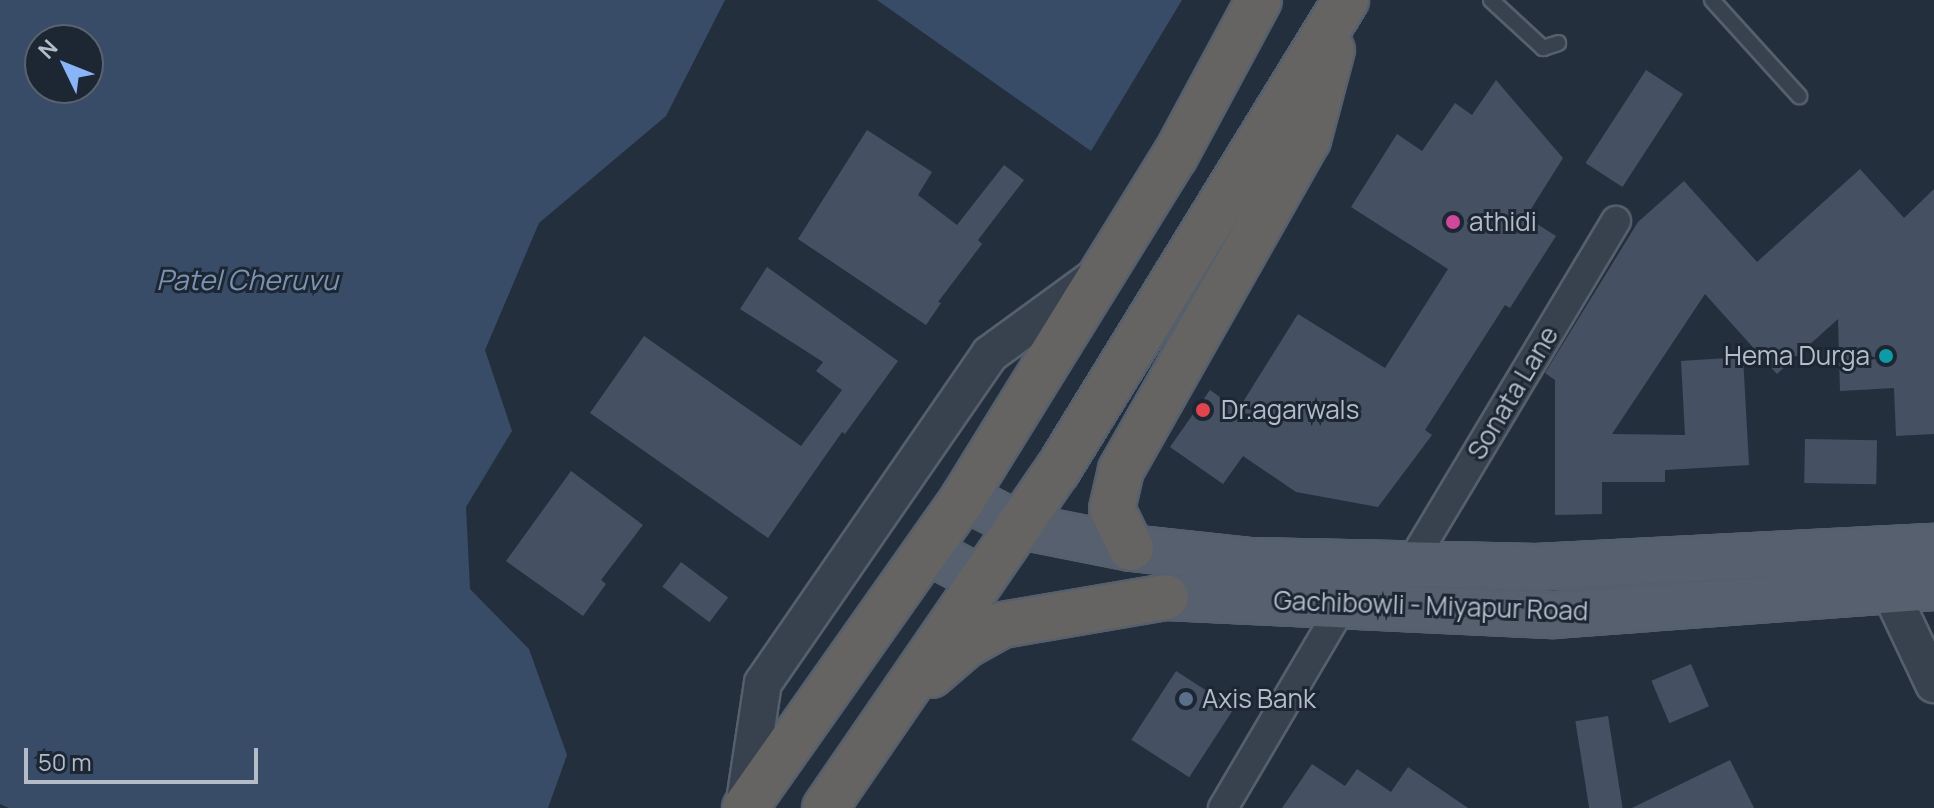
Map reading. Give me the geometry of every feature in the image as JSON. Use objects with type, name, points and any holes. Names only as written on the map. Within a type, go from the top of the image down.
[{"type":"highway","points":[[744,808],[964,497],[1175,156],[1259,0]]},
{"type":"highway","points":[[825,808],[1020,526],[1104,397],[1346,1]]},
{"type":"highway","points":[[1131,548],[1112,509],[1121,470],[1308,140],[1346,1]]},
{"type":"highway","points":[[896,705],[966,645],[1002,625],[1166,597]]},
{"type":"main road","points":[[964,497],[1020,526],[1131,548],[1251,561],[1536,567],[1934,547]]},
{"type":"main road","points":[[928,551],[982,580]]},
{"type":"main road","name":"Gachibowli - Miyapur Road","points":[[1166,597],[1554,615],[1934,587]]},
{"type":"street","name":"Sonata Lane","points":[[1410,565],[1616,221]]},
{"type":"street","points":[[744,808],[763,683],[990,354],[1101,273]]},
{"type":"street","points":[[1890,591],[1934,684]]},
{"type":"street","points":[[1223,808],[1343,604]]},
{"type":"lane","points":[[1491,0],[1543,48],[1558,43]]},
{"type":"lane","points":[[1712,0],[1799,96]]},
{"type":"water","name":"Patel Cheruvu","points":[[0,0],[725,0],[666,116],[539,223],[485,350],[512,431],[466,507],[470,589],[529,649],[567,755],[548,808],[9,808],[0,804]]},
{"type":"water","points":[[877,0],[1182,0],[1091,151]]},
{"type":"building","points":[[1646,70],[1683,94],[1622,187],[1586,163]]},
{"type":"building","points":[[1496,80],[1563,158],[1526,217],[1556,236],[1510,308],[1505,305],[1425,430],[1432,435],[1378,507],[1296,492],[1243,456],[1223,484],[1170,447],[1210,390],[1238,410],[1298,314],[1385,368],[1448,269],[1351,207],[1397,134],[1422,151],[1455,103],[1472,115]]},
{"type":"building","points":[[867,130],[932,172],[918,195],[957,225],[1004,165],[1024,180],[978,240],[982,244],[938,302],[941,303],[926,325],[798,239]]},
{"type":"building","points":[[1860,169],[1904,218],[1934,189],[1934,434],[1896,436],[1894,388],[1840,391],[1838,319],[1777,374],[1705,294],[1612,434],[1685,435],[1681,361],[1743,357],[1749,465],[1665,470],[1665,482],[1602,482],[1602,514],[1555,515],[1555,380],[1545,373],[1638,222],[1684,181],[1757,262]]},
{"type":"building","points":[[767,267],[898,361],[845,434],[842,432],[768,538],[590,413],[644,336],[801,446],[842,390],[816,371],[823,362],[740,309]]},
{"type":"building","points":[[1805,439],[1877,440],[1876,484],[1804,483]]},
{"type":"building","points":[[571,471],[643,525],[601,580],[606,584],[583,616],[506,561]]},
{"type":"building","points":[[681,562],[728,598],[709,622],[662,587]]},
{"type":"building","points":[[1691,664],[1709,706],[1669,723],[1651,681]]},
{"type":"building","points":[[1176,671],[1234,709],[1189,777],[1131,740]]},
{"type":"building","points":[[1608,716],[1623,808],[1589,808],[1575,721]]},
{"type":"building","points":[[1730,760],[1754,808],[1632,808]]},
{"type":"building","points":[[1312,764],[1345,786],[1357,769],[1391,792],[1408,767],[1468,808],[1282,808]]},
{"type":"place","name":"athidi","points":[[1453,222]]},
{"type":"place","name":"Hema Durga","points":[[1886,356]]},
{"type":"place","name":"Dr.agarwals","points":[[1203,410]]},
{"type":"place","name":"Axis Bank","points":[[1186,699]]}]
